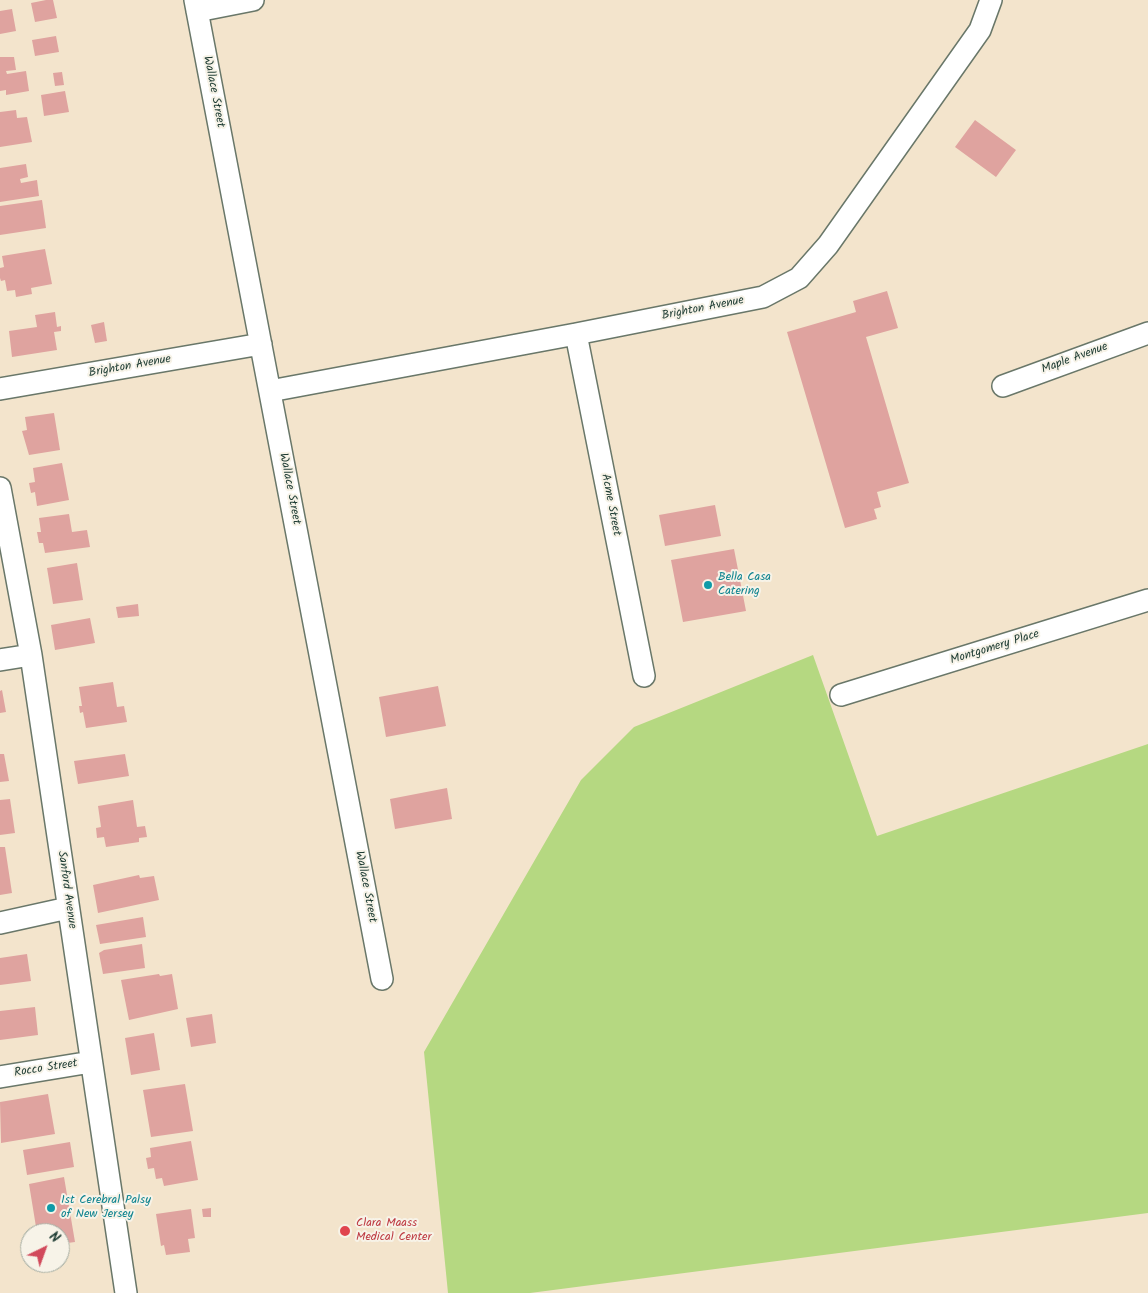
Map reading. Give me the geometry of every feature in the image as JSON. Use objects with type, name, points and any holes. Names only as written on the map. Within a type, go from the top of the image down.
[{"type":"street","points":[[196,6],[253,0]]},
{"type":"street","name":"Brighton Avenue","points":[[270,391],[763,297],[799,278],[828,245],[980,30],[991,0]]},
{"type":"street","name":"Wallace Street","points":[[196,6],[382,979]]},
{"type":"street","name":"Maple Avenue","points":[[1003,386],[1148,333]]},
{"type":"street","name":"Acme Street","points":[[576,334],[644,676]]},
{"type":"street","name":"Brighton Avenue","points":[[0,389],[261,344]]},
{"type":"street","name":"Sanford Avenue","points":[[0,488],[31,655],[126,1293]]},
{"type":"street","name":"Montgomery Place","points":[[841,695],[1148,600]]},
{"type":"street","points":[[0,660],[31,655]]},
{"type":"street","points":[[0,923],[68,908]]},
{"type":"street","name":"Rocco Street","points":[[0,1077],[91,1062]]},
{"type":"green space","points":[[813,655],[877,836],[1148,744],[1148,1213],[530,1293],[448,1293],[424,1052],[581,780],[634,727]]},
{"type":"building","points":[[53,0],[57,18],[35,22],[31,3]]},
{"type":"building","points":[[12,9],[16,31],[0,34],[0,11]]},
{"type":"building","points":[[56,36],[59,52],[35,56],[32,40]]},
{"type":"building","points":[[0,57],[14,57],[16,70],[6,71],[7,74],[26,71],[29,91],[6,95],[6,90],[0,91]]},
{"type":"building","points":[[62,72],[64,85],[55,86],[53,73]]},
{"type":"building","points":[[65,91],[69,112],[44,116],[41,95]]},
{"type":"building","points":[[16,110],[17,118],[27,117],[32,142],[0,147],[0,112]]},
{"type":"building","points":[[975,120],[1016,150],[996,177],[955,147]]},
{"type":"building","points":[[26,164],[28,177],[20,179],[21,183],[37,180],[39,196],[0,202],[0,168]]},
{"type":"building","points":[[42,200],[46,228],[0,235],[0,206]]},
{"type":"building","points":[[45,249],[52,284],[31,288],[32,294],[16,297],[15,290],[7,291],[5,280],[1,281],[0,278],[0,268],[4,267],[2,256]]},
{"type":"building","points":[[887,291],[898,328],[866,337],[909,483],[877,492],[881,507],[874,509],[877,519],[845,528],[787,332],[856,312],[853,301]]},
{"type":"building","points":[[55,312],[57,327],[61,326],[61,331],[54,332],[57,350],[12,357],[9,331],[37,327],[35,315]]},
{"type":"building","points":[[104,322],[107,341],[95,343],[91,325]]},
{"type":"building","points":[[54,413],[60,450],[29,455],[22,431],[27,430],[25,417]]},
{"type":"building","points":[[62,463],[69,500],[37,506],[35,492],[31,493],[29,483],[35,482],[33,468]]},
{"type":"building","points":[[715,505],[721,536],[665,546],[659,515]]},
{"type":"building","points":[[69,514],[72,532],[87,530],[90,547],[45,553],[43,543],[39,543],[37,532],[41,532],[39,518]]},
{"type":"building","name":"Bella Casa Catering","points":[[734,549],[746,611],[683,622],[671,560]]},
{"type":"building","points":[[77,563],[83,600],[53,604],[47,568]]},
{"type":"building","points":[[138,604],[139,616],[118,618],[116,607]]},
{"type":"building","points":[[90,618],[95,643],[55,650],[51,625]]},
{"type":"building","points":[[113,682],[117,707],[124,706],[127,722],[86,728],[83,712],[80,713],[79,706],[82,706],[79,687]]},
{"type":"building","points":[[438,686],[446,726],[386,737],[379,697]]},
{"type":"building","points":[[2,690],[6,712],[0,713],[0,691]]},
{"type":"building","points":[[0,754],[4,754],[9,781],[0,782]]},
{"type":"building","points":[[125,754],[129,776],[78,784],[74,761]]},
{"type":"building","points":[[447,788],[452,819],[395,829],[390,799]]},
{"type":"building","points":[[10,799],[15,833],[0,835],[0,800]]},
{"type":"building","points":[[133,800],[137,827],[145,826],[147,837],[139,838],[139,842],[106,847],[104,837],[97,838],[96,828],[101,827],[98,806]]},
{"type":"building","points":[[0,847],[5,847],[12,893],[0,895]]},
{"type":"building","points":[[139,875],[140,878],[154,876],[159,900],[98,913],[93,885]]},
{"type":"building","points":[[143,917],[146,937],[100,944],[96,925]]},
{"type":"building","points":[[142,944],[145,968],[103,974],[99,953],[104,950]]},
{"type":"building","points":[[27,954],[31,981],[0,985],[0,958]]},
{"type":"building","points":[[159,974],[160,976],[172,974],[178,1009],[129,1020],[121,980]]},
{"type":"building","points":[[35,1007],[38,1035],[0,1040],[0,1011]]},
{"type":"building","points":[[212,1014],[216,1043],[191,1047],[186,1018]]},
{"type":"building","points":[[154,1033],[160,1070],[131,1075],[125,1038]]},
{"type":"building","points":[[185,1084],[193,1131],[151,1137],[143,1090]]},
{"type":"building","points":[[48,1094],[55,1134],[1,1143],[0,1102]]},
{"type":"building","points":[[191,1141],[198,1180],[164,1186],[162,1178],[156,1179],[154,1168],[148,1169],[146,1158],[151,1157],[150,1148]]},
{"type":"building","points":[[70,1142],[74,1167],[27,1175],[23,1150]]},
{"type":"building","name":"1st Cerebral Palsy of New Jersey","points":[[64,1177],[75,1242],[70,1243],[70,1223],[35,1223],[29,1184]]},
{"type":"building","points":[[211,1208],[211,1217],[203,1217],[202,1209]]},
{"type":"building","points":[[191,1209],[195,1238],[188,1239],[190,1252],[166,1255],[164,1245],[161,1246],[156,1214]]},
{"type":"place","name":"Bella Casa Catering","points":[[708,585]]},
{"type":"place","name":"1st Cerebral Palsy of New Jersey","points":[[51,1208]]},
{"type":"place","name":"Clara Maass Medical Center","points":[[345,1231]]}]
